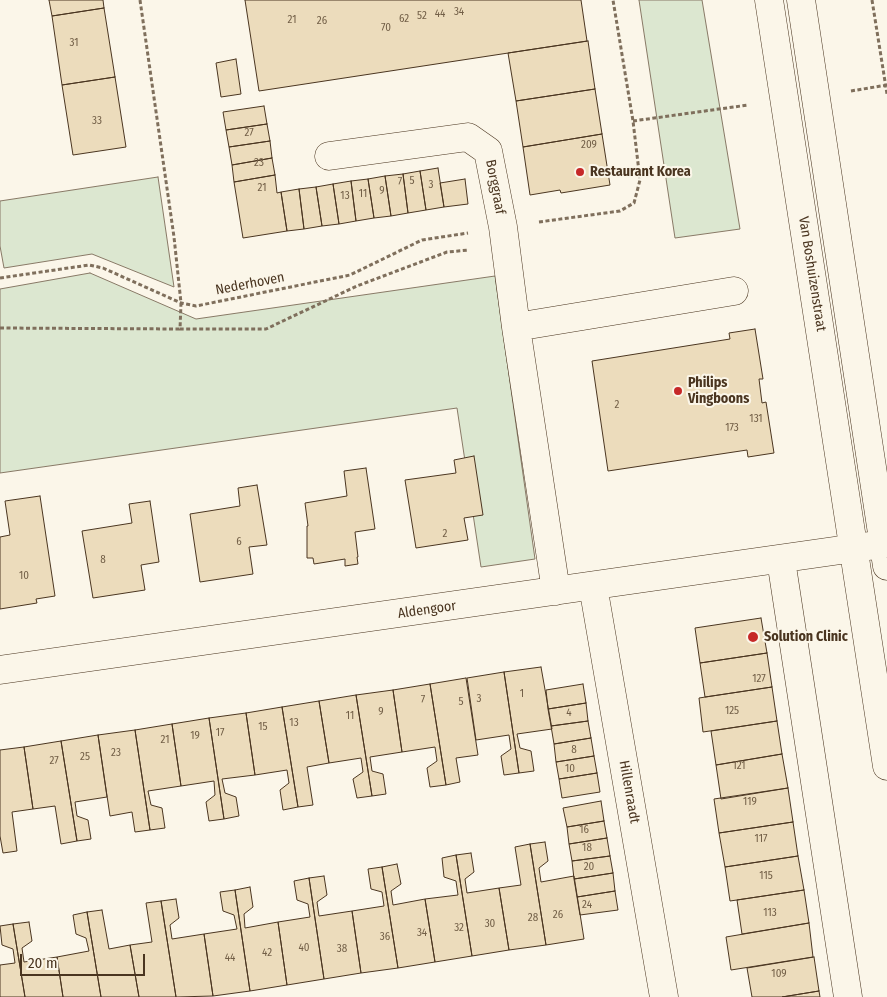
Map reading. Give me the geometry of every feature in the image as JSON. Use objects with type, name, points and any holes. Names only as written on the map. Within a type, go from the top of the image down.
[{"type":"street","name":"Van Boshuizenstraat","points":[[769,0],[885,737],[887,766]]},
{"type":"street","points":[[801,0],[885,555],[854,549]]},
{"type":"street","name":"Borggraaf","points":[[329,156],[468,137],[488,151],[504,237],[556,591]]},
{"type":"street","points":[[516,327],[734,291]]},
{"type":"street","name":"Aldengoor","points":[[0,670],[854,549]]},
{"type":"street","points":[[781,560],[848,997]]},
{"type":"street","name":"Hillenraadt","points":[[594,586],[664,997]]},
{"type":"path","points":[[140,0],[174,237],[181,303],[180,329]]},
{"type":"path","points":[[0,328],[266,329],[357,286],[447,252],[620,210],[634,203],[640,180],[633,121],[613,0]]},
{"type":"path","points":[[872,0],[887,94]]},
{"type":"path","name":"Nederhoven","points":[[0,278],[89,265],[103,268],[181,303],[196,306],[350,275],[422,240],[504,237]]},
{"type":"green space","points":[[639,0],[702,0],[740,229],[675,238]]},
{"type":"green space","points":[[158,177],[174,287],[92,254],[4,268],[0,246],[0,201]]},
{"type":"green space","points":[[90,273],[196,319],[495,276],[535,559],[481,567],[457,408],[0,473],[0,289]]},
{"type":"building","points":[[49,0],[103,0],[104,8],[52,16]]},
{"type":"building","points":[[245,0],[581,0],[587,41],[259,91]]},
{"type":"building","points":[[104,8],[115,77],[62,85],[52,16]]},
{"type":"building","points":[[588,41],[595,89],[516,101],[508,53]]},
{"type":"building","points":[[236,59],[241,94],[221,97],[216,63]]},
{"type":"building","points":[[115,77],[126,147],[73,155],[62,85]]},
{"type":"building","points":[[595,89],[602,134],[523,147],[516,101]]},
{"type":"building","points":[[264,106],[267,124],[226,130],[223,112]]},
{"type":"building","points":[[267,124],[270,141],[229,147],[226,130]]},
{"type":"building","points":[[602,134],[610,185],[561,193],[560,190],[530,195],[523,147]]},
{"type":"building","points":[[270,141],[272,158],[232,165],[229,147]]},
{"type":"building","points":[[272,158],[275,175],[234,182],[232,165]]},
{"type":"building","points":[[438,168],[444,207],[426,210],[420,171]]},
{"type":"building","points":[[420,171],[426,210],[408,213],[403,174]]},
{"type":"building","points":[[403,174],[408,213],[391,216],[385,176]]},
{"type":"building","points":[[275,175],[277,193],[281,192],[287,231],[243,238],[234,182]]},
{"type":"building","points":[[385,176],[391,216],[374,218],[368,179]]},
{"type":"building","points":[[368,179],[374,218],[356,221],[351,181]]},
{"type":"building","points":[[465,179],[468,204],[444,207],[440,183]]},
{"type":"building","points":[[351,181],[356,221],[339,224],[333,184]]},
{"type":"building","points":[[333,184],[339,224],[322,226],[316,187]]},
{"type":"building","points":[[316,187],[322,226],[304,229],[299,189]]},
{"type":"building","points":[[299,189],[304,229],[287,231],[281,192]]},
{"type":"building","name":"Philips Vingboons","points":[[755,329],[763,379],[759,379],[762,403],[766,402],[774,453],[748,457],[747,450],[608,471],[592,361],[730,339],[729,333]]},
{"type":"building","points":[[474,456],[483,515],[464,518],[468,540],[416,548],[405,480],[456,473],[454,460]]},
{"type":"building","points":[[366,468],[375,529],[355,532],[358,564],[345,566],[345,559],[314,564],[313,558],[307,558],[308,526],[305,503],[347,496],[344,471]]},
{"type":"building","points":[[257,485],[267,545],[249,547],[253,574],[200,582],[190,514],[240,506],[238,488]]},
{"type":"building","points":[[40,496],[55,596],[36,599],[37,603],[0,609],[0,537],[10,535],[5,501]]},
{"type":"building","points":[[150,501],[159,562],[141,565],[145,590],[93,598],[82,531],[132,523],[129,504]]},
{"type":"building","points":[[761,618],[767,653],[700,663],[695,628]]},
{"type":"building","points":[[767,653],[772,687],[705,697],[700,663]]},
{"type":"building","points":[[541,667],[552,729],[517,734],[520,748],[531,751],[534,771],[519,773],[504,672]]},
{"type":"building","points":[[504,672],[519,773],[504,775],[501,756],[511,749],[509,735],[476,740],[467,678]]},
{"type":"building","points":[[466,678],[478,755],[456,758],[460,782],[446,785],[430,684]]},
{"type":"building","points":[[430,684],[446,785],[430,787],[427,768],[437,761],[435,747],[402,752],[393,690]]},
{"type":"building","points":[[583,684],[586,703],[548,709],[546,690]]},
{"type":"building","points":[[772,687],[777,721],[703,732],[699,698]]},
{"type":"building","points":[[393,690],[402,752],[370,757],[372,771],[383,774],[386,794],[372,796],[356,695]]},
{"type":"building","points":[[356,695],[372,796],[357,798],[353,779],[363,772],[361,758],[329,763],[319,701]]},
{"type":"building","points":[[319,701],[329,763],[307,767],[313,805],[298,807],[282,707]]},
{"type":"building","points":[[586,703],[588,721],[551,726],[548,709]]},
{"type":"building","points":[[282,707],[298,807],[283,810],[280,790],[289,783],[287,770],[255,775],[246,713]]},
{"type":"building","points":[[246,713],[255,775],[222,779],[225,793],[236,797],[239,816],[224,819],[209,718]]},
{"type":"building","points":[[209,718],[224,819],[209,821],[206,802],[215,795],[214,781],[181,786],[172,724]]},
{"type":"building","points":[[588,721],[591,738],[554,744],[551,726]]},
{"type":"building","points":[[777,721],[782,754],[716,765],[711,731]]},
{"type":"building","points":[[172,724],[181,786],[148,791],[151,805],[162,808],[165,828],[150,830],[135,730]]},
{"type":"building","points":[[135,730],[150,830],[135,832],[132,812],[110,816],[98,735]]},
{"type":"building","points":[[98,735],[107,797],[75,802],[77,816],[88,820],[91,839],[77,841],[61,741]]},
{"type":"building","points":[[591,738],[594,756],[556,762],[554,744]]},
{"type":"building","points":[[61,741],[77,841],[61,844],[55,806],[33,809],[24,747]]},
{"type":"building","points":[[24,747],[33,809],[12,812],[17,851],[3,853],[0,836],[0,750]]},
{"type":"building","points":[[782,754],[788,788],[721,799],[716,765]]},
{"type":"building","points":[[594,756],[597,773],[559,779],[556,762]]},
{"type":"building","points":[[597,773],[600,792],[562,798],[559,779]]},
{"type":"building","points":[[788,788],[793,822],[719,833],[714,799]]},
{"type":"building","points":[[601,801],[604,821],[567,827],[563,808]]},
{"type":"building","points":[[604,821],[607,838],[569,844],[567,827]]},
{"type":"building","points":[[793,822],[798,856],[725,867],[719,833]]},
{"type":"building","points":[[607,838],[610,856],[572,861],[569,844]]},
{"type":"building","points":[[545,842],[548,861],[539,868],[541,882],[574,876],[584,939],[546,945],[530,844]]},
{"type":"building","points":[[530,844],[546,945],[509,950],[499,888],[521,885],[515,847]]},
{"type":"building","points":[[471,853],[474,872],[465,879],[467,893],[499,888],[509,950],[472,956],[456,855]]},
{"type":"building","points":[[456,855],[472,956],[435,962],[425,899],[458,895],[456,881],[444,877],[442,858]]},
{"type":"building","points":[[610,856],[613,873],[574,879],[572,861]]},
{"type":"building","points":[[798,856],[804,890],[730,901],[725,867]]},
{"type":"building","points":[[397,864],[401,884],[391,891],[393,905],[425,899],[435,962],[398,968],[382,867]]},
{"type":"building","points":[[382,867],[398,968],[361,973],[352,911],[384,906],[382,892],[371,889],[368,869]]},
{"type":"building","points":[[613,873],[615,891],[577,897],[574,879]]},
{"type":"building","points":[[324,876],[327,895],[317,902],[319,916],[352,911],[361,973],[324,979],[309,878]]},
{"type":"building","points":[[309,878],[324,979],[287,985],[278,922],[310,917],[308,904],[297,900],[294,881]]},
{"type":"building","points":[[250,887],[253,907],[244,914],[245,928],[278,922],[287,985],[250,991],[235,890]]},
{"type":"building","points":[[235,890],[250,991],[213,996],[204,934],[237,929],[234,915],[223,911],[220,892]]},
{"type":"building","points":[[804,890],[809,923],[742,934],[737,900]]},
{"type":"building","points":[[615,891],[618,910],[580,915],[577,897]]},
{"type":"building","points":[[176,899],[179,918],[170,925],[172,939],[204,934],[213,996],[176,997],[161,901]]},
{"type":"building","points":[[161,901],[176,997],[139,997],[130,945],[152,942],[146,903]]},
{"type":"building","points":[[102,910],[109,949],[130,945],[139,997],[101,997],[87,912]]},
{"type":"building","points":[[87,912],[101,997],[63,997],[57,957],[89,951],[86,938],[76,934],[73,915]]},
{"type":"building","points":[[29,922],[32,941],[22,948],[24,962],[57,957],[63,997],[25,997],[13,924]]},
{"type":"building","points":[[809,923],[813,957],[731,970],[726,937]]},
{"type":"building","points":[[13,924],[25,997],[0,997],[0,965],[15,963],[13,949],[2,945],[0,926]]},
{"type":"building","points":[[814,957],[819,991],[782,997],[752,997],[747,968]]},
{"type":"building","points":[[819,991],[820,997],[782,997]]},
{"type":"place","name":"Restaurant Korea","points":[[580,172]]},
{"type":"place","name":"Philips Vingboons","points":[[678,391]]},
{"type":"place","name":"Solution Clinic","points":[[753,637]]}]
